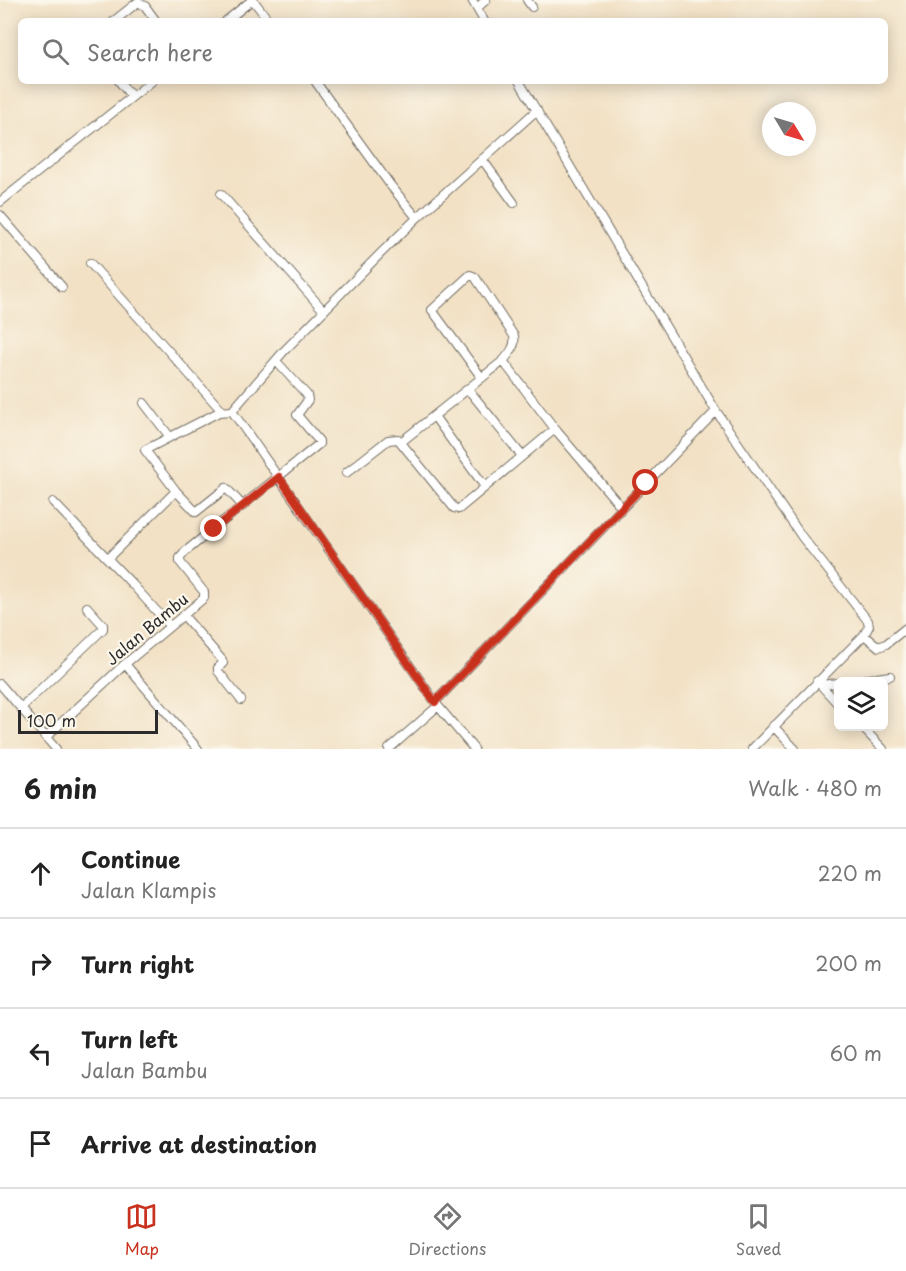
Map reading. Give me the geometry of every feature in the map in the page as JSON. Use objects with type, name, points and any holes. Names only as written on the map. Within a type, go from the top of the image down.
[{"type":"street","points":[[229,18],[252,0],[267,18]]},
{"type":"street","points":[[472,0],[482,18]]},
{"type":"street","points":[[477,8],[486,0]]},
{"type":"street","points":[[118,18],[138,2],[145,6],[154,18]]},
{"type":"street","points":[[121,84],[132,97]]},
{"type":"street","points":[[0,202],[148,84]]},
{"type":"street","points":[[317,84],[417,218]]},
{"type":"street","points":[[521,84],[716,411],[802,537],[868,621],[864,635],[752,749]]},
{"type":"street","points":[[243,506],[229,489],[225,488],[196,512],[176,491],[145,450],[222,411],[232,411],[324,311],[417,218],[537,111]]},
{"type":"street","points":[[482,159],[514,203]]},
{"type":"street","points":[[222,194],[324,311]]},
{"type":"street","points":[[0,215],[62,287]]},
{"type":"street","points":[[90,263],[222,411]]},
{"type":"street","points":[[401,442],[434,417],[503,361],[515,342],[514,336],[475,277],[467,276],[432,310],[482,378]]},
{"type":"street","points":[[503,361],[555,429],[622,508]]},
{"type":"street","name":"Jalan Bambu","points":[[46,737],[205,595],[181,565],[180,558],[319,443],[297,415],[308,400],[307,395],[276,362]]},
{"type":"street","points":[[468,389],[522,456]]},
{"type":"street","points":[[144,403],[171,437]]},
{"type":"street","points":[[232,411],[436,704],[474,749]]},
{"type":"street","points":[[389,749],[436,704],[716,411]]},
{"type":"street","points":[[434,417],[485,487]]},
{"type":"street","points":[[346,473],[388,440],[395,438],[401,442],[456,510],[462,508],[555,429]]},
{"type":"street","points":[[108,558],[176,491]]},
{"type":"street","points":[[53,502],[170,626]]},
{"type":"street","points":[[21,708],[103,629],[103,625],[87,607]]},
{"type":"street","points":[[184,616],[222,660],[223,663],[218,671],[241,700]]},
{"type":"street","points":[[864,635],[879,647],[903,631],[906,640]]},
{"type":"street","points":[[126,664],[198,749]]},
{"type":"street","points":[[882,677],[890,676]]},
{"type":"street","points":[[819,683],[834,683]]},
{"type":"street","points":[[819,683],[834,700]]},
{"type":"street","points":[[0,684],[56,749]]},
{"type":"street","points":[[773,726],[795,749]]},
{"type":"street","points":[[866,731],[883,749]]},
{"type":"route","points":[[214,529],[279,477],[435,702],[646,483]]}]
